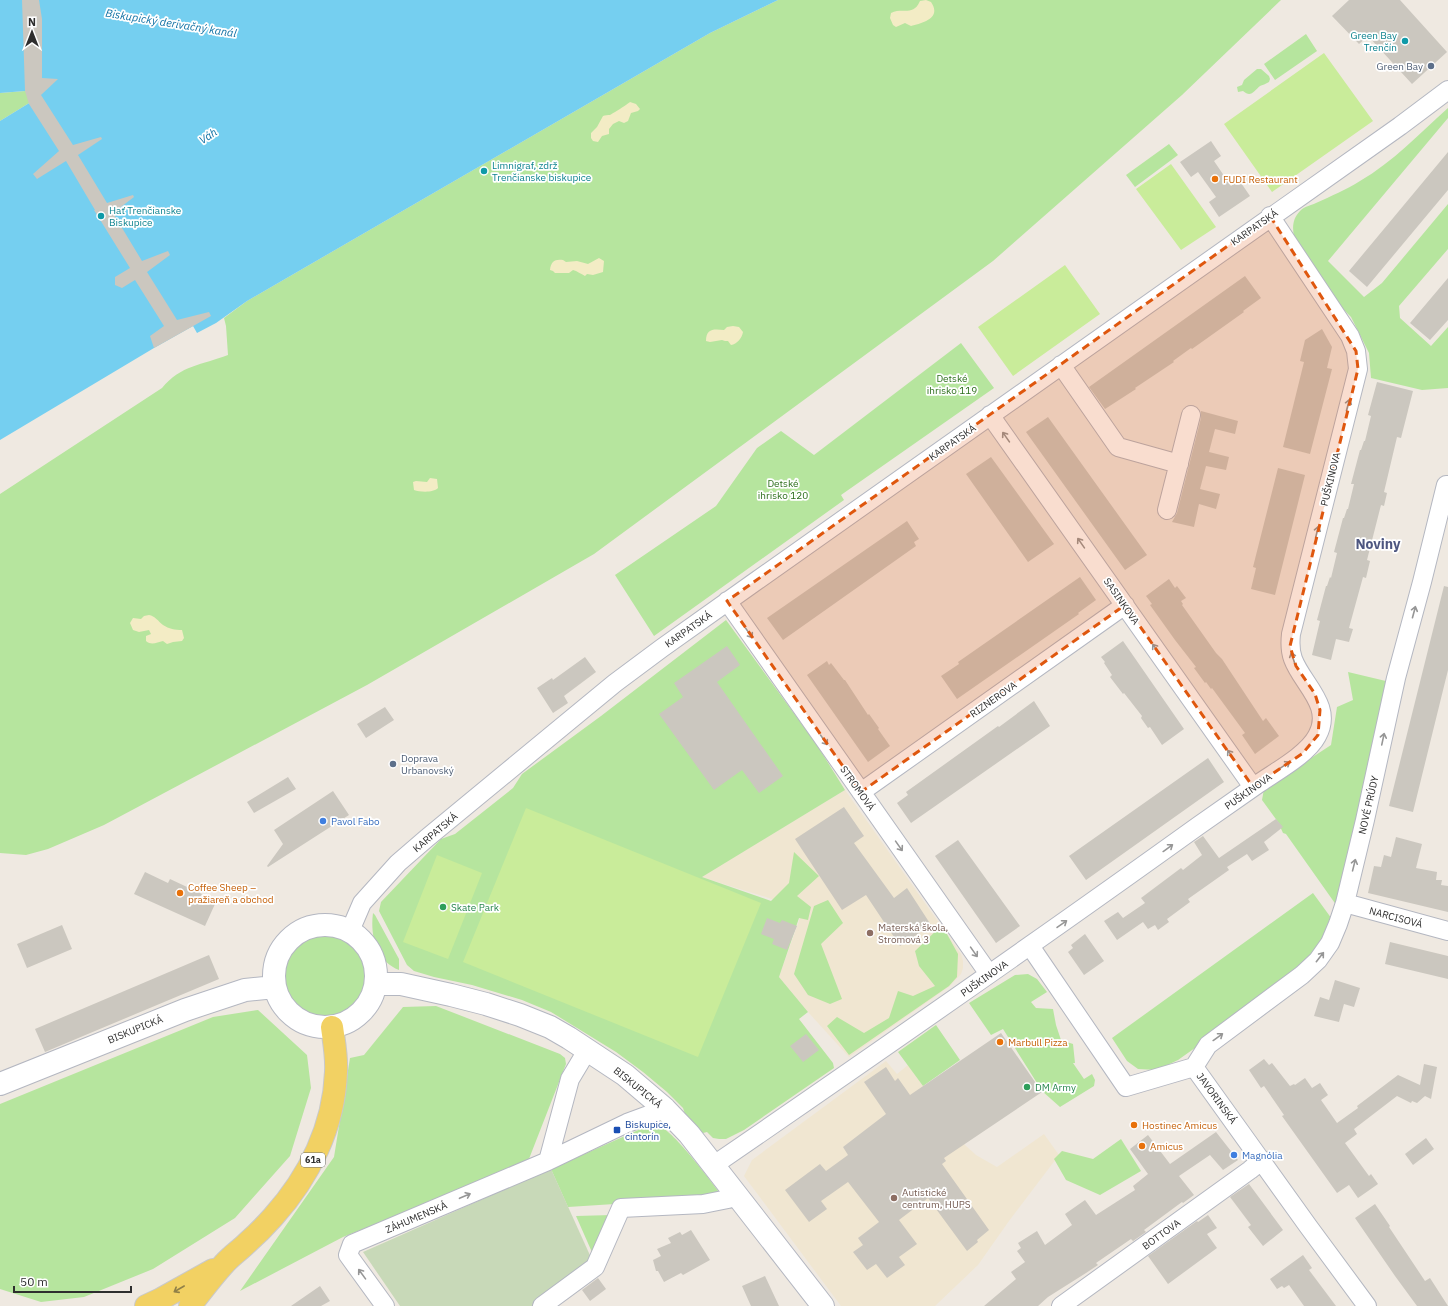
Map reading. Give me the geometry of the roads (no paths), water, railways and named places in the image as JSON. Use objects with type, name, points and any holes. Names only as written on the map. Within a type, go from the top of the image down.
[{"type":"main road","name":"61a","points":[[190,1306],[225,1263],[273,1217],[294,1192],[311,1164],[324,1135],[332,1109],[336,1072],[332,1027]]},
{"type":"main road","name":"61a","points":[[146,1306],[161,1300],[225,1263]]},
{"type":"street","name":"KARPATSKÁ","points":[[350,931],[362,903],[398,862],[615,683],[727,601],[1270,216],[1400,126],[1448,90]]},
{"type":"street","name":"PUŠKINOVA","points":[[714,1165],[1030,946],[1303,753],[1318,735],[1322,722],[1320,710],[1315,694],[1296,666],[1292,657],[1290,646],[1291,634],[1358,369],[1356,351],[1350,336],[1270,216]]},
{"type":"street","points":[[1061,365],[1118,447],[1179,464]]},
{"type":"street","name":"SASINKOVA","points":[[990,415],[1253,787]]},
{"type":"street","points":[[1167,510],[1191,415]]},
{"type":"street","name":"NOVÉ PRÚDY","points":[[1194,1067],[1208,1044],[1302,975],[1318,960],[1330,943],[1345,903],[1396,678],[1447,485]]},
{"type":"street","name":"STROMOVÁ","points":[[727,601],[989,974]]},
{"type":"street","name":"RIZNEROVA","points":[[861,792],[1125,606]]},
{"type":"street","name":"NARCISOVÁ","points":[[1345,903],[1448,931]]},
{"type":"street","points":[[319,924],[338,926],[350,931],[364,942],[373,958],[376,971],[376,984],[373,994],[364,1010],[348,1021],[332,1027],[311,1025],[295,1017],[282,1004],[275,987],[274,967],[282,948],[296,933],[319,924]]},
{"type":"street","name":"JAVORINSKÁ","points":[[1030,946],[1126,1087],[1194,1067],[1367,1306]]},
{"type":"street","name":"BISKUPICKÁ","points":[[376,984],[401,984],[486,1004],[520,1015],[550,1027],[625,1075],[665,1109],[689,1134],[823,1306]]},
{"type":"street","name":"BISKUPICKÁ","points":[[0,1084],[185,1010],[245,990],[275,987]]},
{"type":"street","points":[[548,1161],[570,1079],[588,1050]]},
{"type":"street","name":"ZÁHUMENSKÁ","points":[[385,1306],[348,1255],[352,1244],[548,1161],[627,1123],[665,1109]]},
{"type":"street","name":"BOTTOVA","points":[[1061,1306],[1262,1160]]},
{"type":"street","points":[[542,1306],[595,1267],[621,1208],[703,1204],[728,1200],[737,1195]]},
{"type":"water","points":[[0,0],[778,0],[710,33],[247,301],[216,323],[197,333],[193,326],[0,440],[0,121],[39,97],[25,91],[0,93]]},
{"type":"place","name":"Green Bay Trenčín","points":[[1405,41]]},
{"type":"place","name":"Green Bay","points":[[1431,66]]},
{"type":"place","name":"Limnigraf, zdrž Trenčianske biskupice","points":[[484,171]]},
{"type":"place","name":"FUDI Restaurant","points":[[1215,179]]},
{"type":"place","name":"Hať Trenčianske Biskupice","points":[[101,216]]},
{"type":"place","name":"Doprava Urbanovský","points":[[393,764]]},
{"type":"place","name":"Pavol Fabo","points":[[323,821]]},
{"type":"place","name":"Coffee Sheep – pražiareň a obchod","points":[[180,893]]},
{"type":"place","name":"Skate Park","points":[[443,907]]},
{"type":"place","name":"Materská škola, Stromová 3","points":[[870,933]]},
{"type":"place","name":"Marbull Pizza","points":[[1000,1042]]},
{"type":"place","name":"DM Army","points":[[1027,1087]]},
{"type":"place","name":"Hostinec Amicus","points":[[1134,1125]]},
{"type":"place","name":"Biskupice, cintorín","points":[[617,1130]]},
{"type":"place","name":"Amicus","points":[[1142,1146]]},
{"type":"place","name":"Magnólia","points":[[1234,1155]]},
{"type":"place","name":"Autistické centrum, HUPS","points":[[894,1198]]},
{"type":"district","name":"Noviny","points":[[1378,544]]},
{"type":"water label","name":"Biskupický derivačný kanál","points":[[171,23]]},
{"type":"water label","name":"Váh","points":[[208,136]]},
{"type":"park label","name":"Detské ihrisko 119","points":[[952,384]]},
{"type":"park label","name":"Detské ihrisko 120","points":[[783,488]]}]
